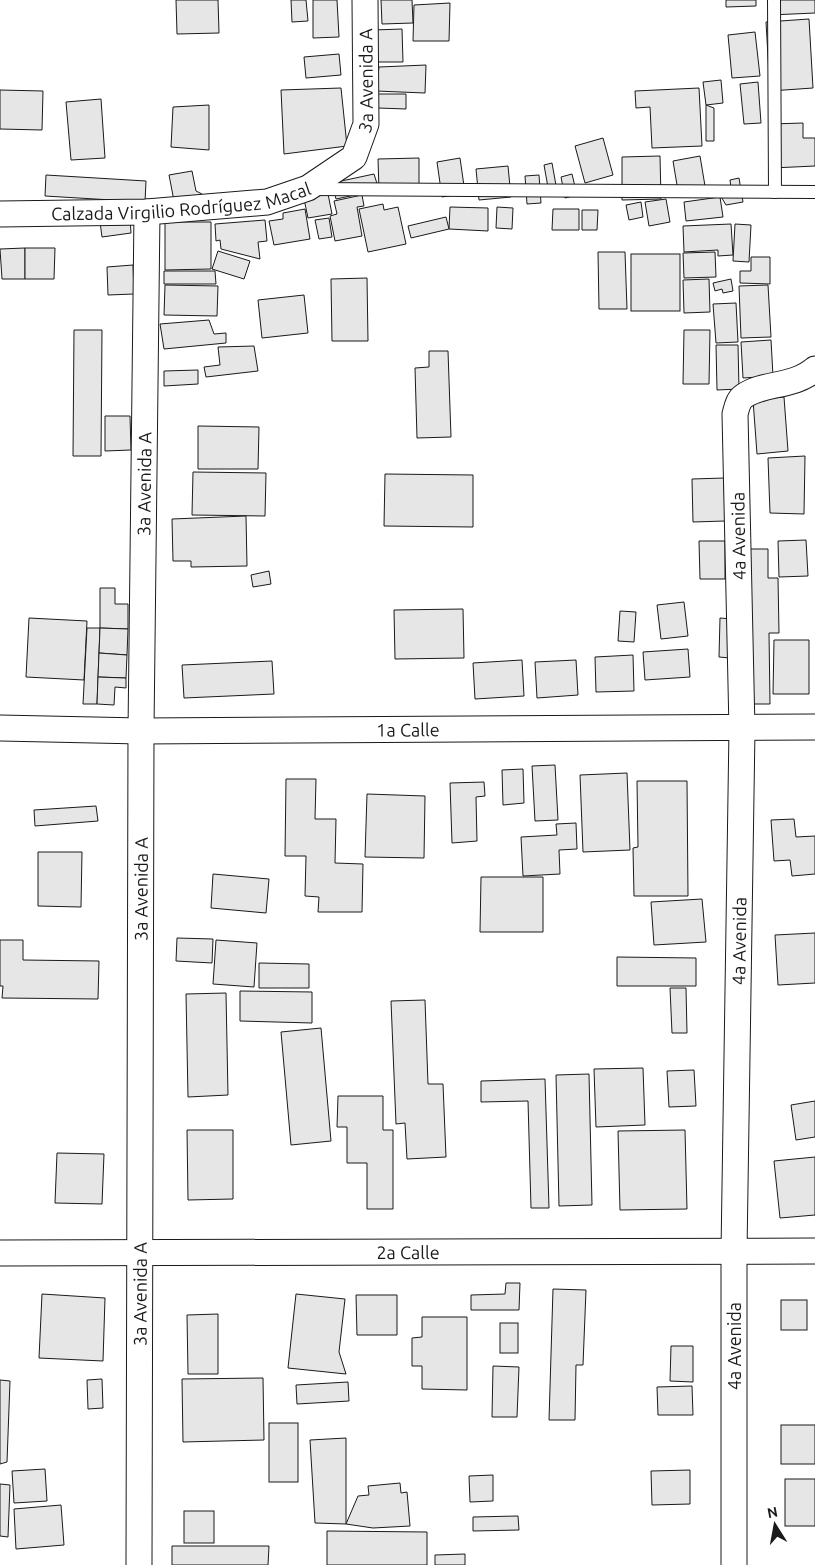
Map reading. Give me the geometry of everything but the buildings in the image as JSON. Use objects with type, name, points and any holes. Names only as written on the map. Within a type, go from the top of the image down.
[{"type":"street","name":"3a Avenida A","points":[[354,157],[366,124],[365,0]]},
{"type":"street","name":"Calzada Virgilio Rodríguez Macal","points":[[0,214],[147,212],[267,202],[308,188],[354,157]]},
{"type":"street","name":"3a Avenida A","points":[[139,1565],[140,731],[147,212]]},
{"type":"street","name":"4a Avenida","points":[[734,1565],[734,1252],[742,729],[735,414],[743,396],[790,383],[815,369]]},
{"type":"street","name":"1a Calle","points":[[0,728],[140,731],[815,728]]},
{"type":"street","name":"2a Calle","points":[[0,1253],[815,1251]]},
{"type":"lane","points":[[774,0],[775,192]]},
{"type":"lane","points":[[308,188],[815,192]]}]
